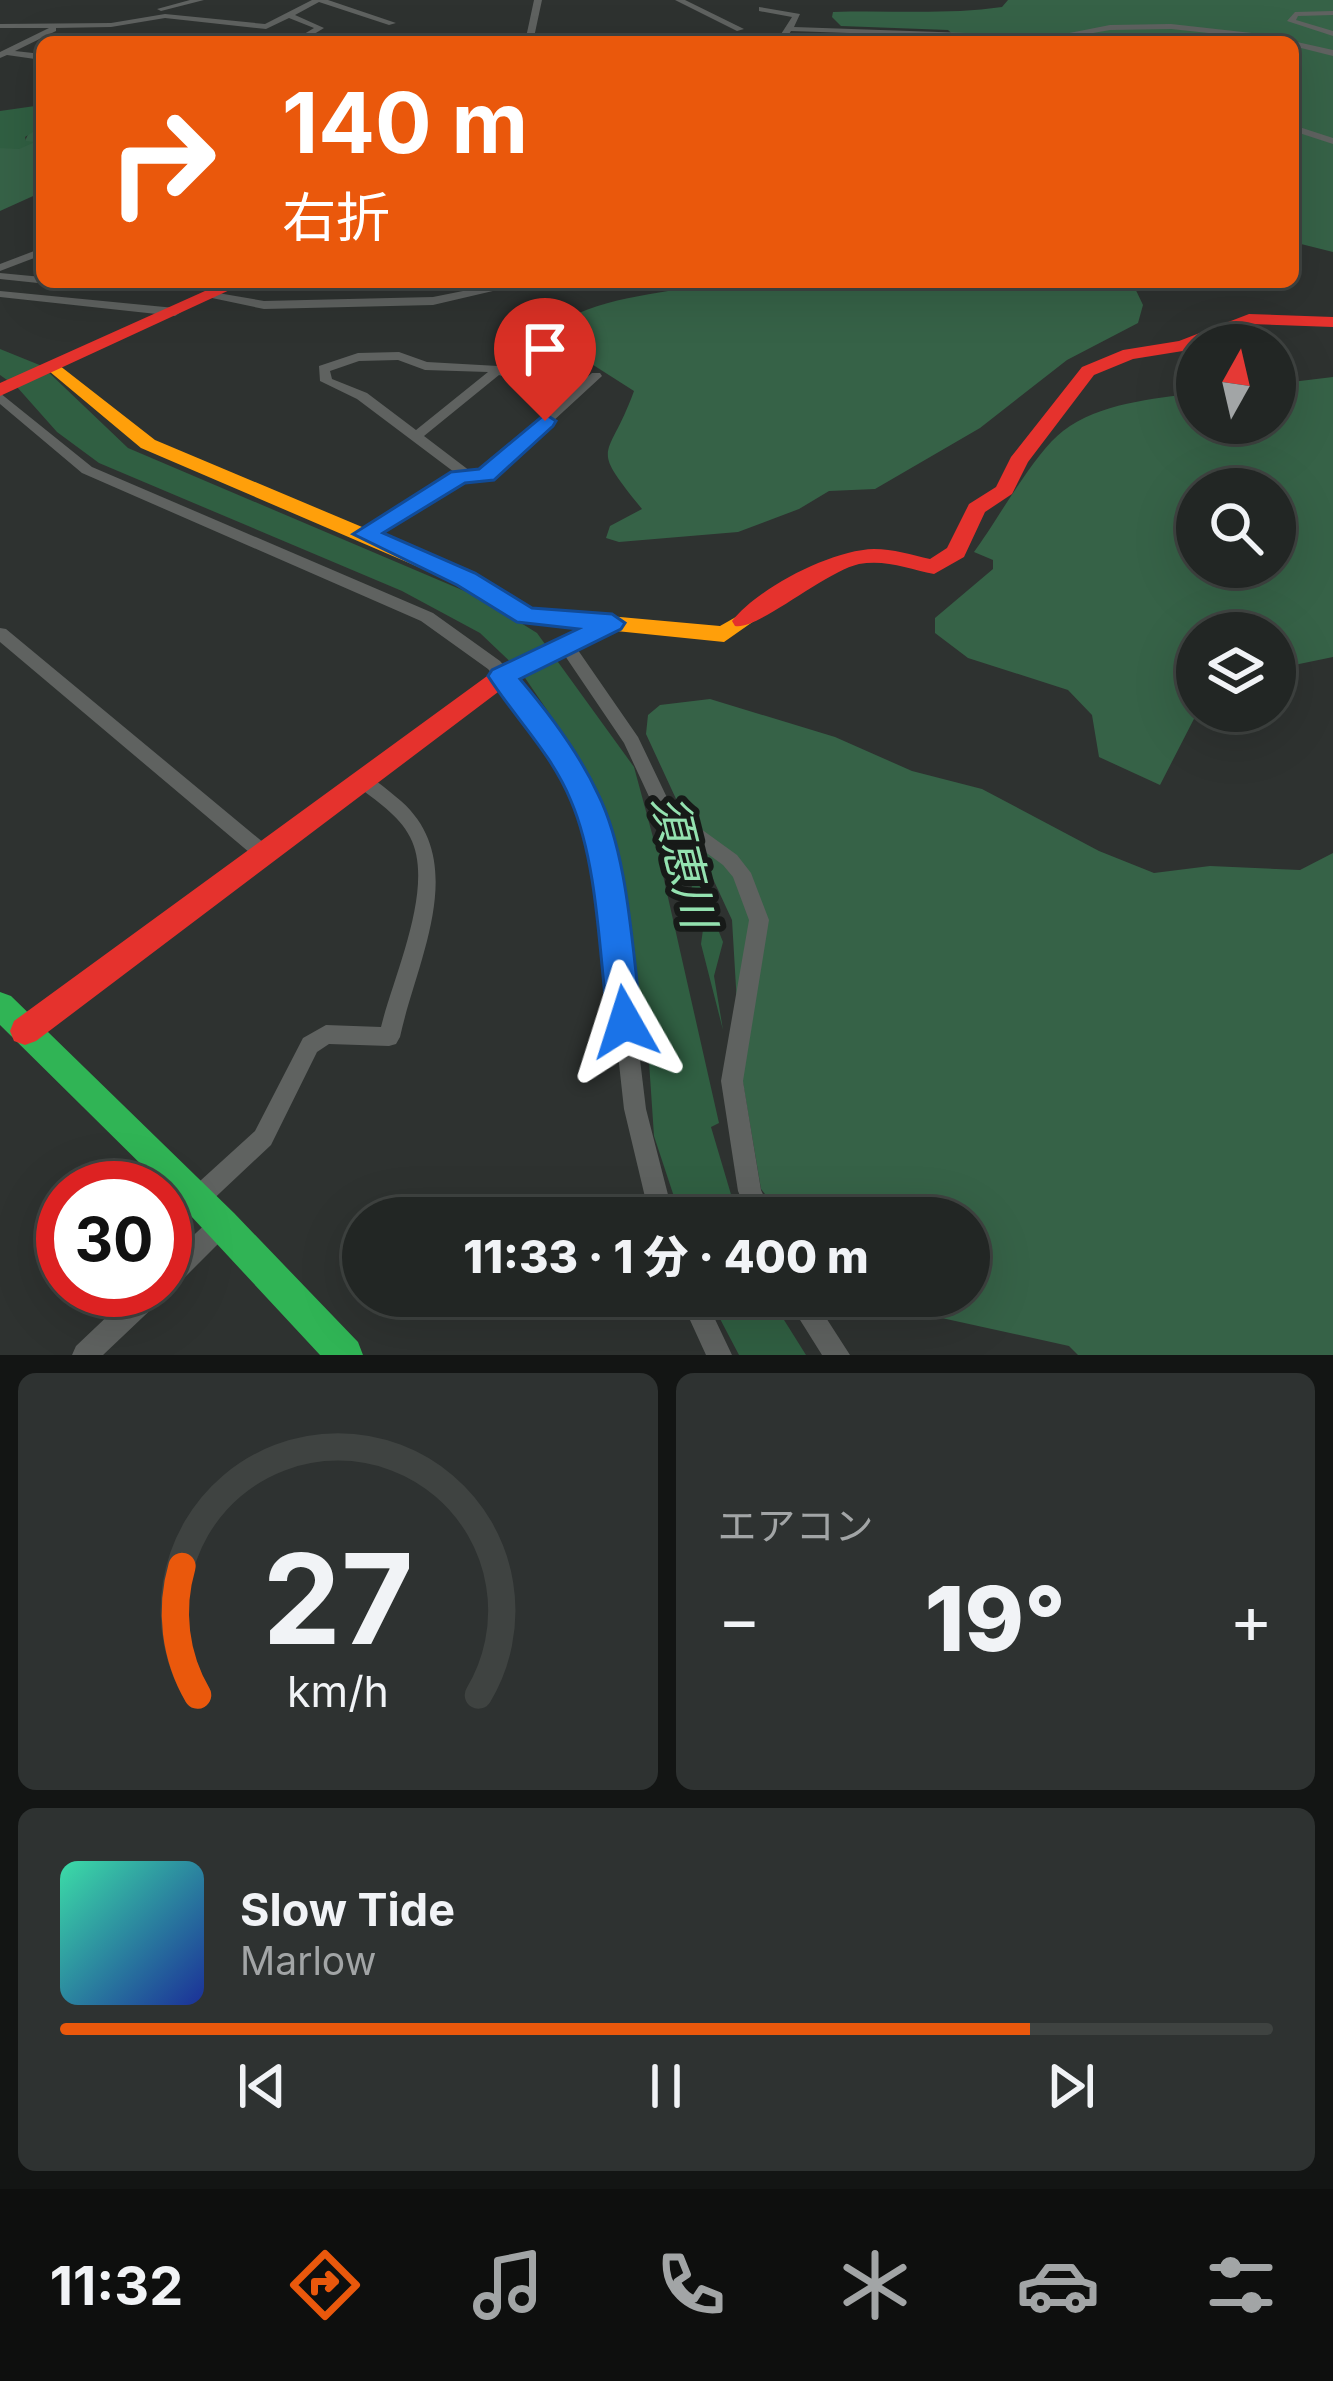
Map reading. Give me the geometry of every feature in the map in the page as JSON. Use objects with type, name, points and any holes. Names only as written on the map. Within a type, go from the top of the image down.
[{"type":"street","points":[[144,0],[163,12],[260,27],[319,0],[392,23]]},
{"type":"street","points":[[0,26],[111,25],[200,0]]},
{"type":"street","points":[[530,36],[538,0]]},
{"type":"street","points":[[679,0],[740,29]]},
{"type":"street","points":[[736,36],[772,0]]},
{"type":"street","points":[[762,9],[795,14],[785,36]]},
{"type":"street","points":[[1333,13],[1295,14],[1291,21],[1333,34]]},
{"type":"street","points":[[291,16],[320,28],[306,36]]},
{"type":"street","points":[[39,36],[56,27]]},
{"type":"street","points":[[260,27],[259,33],[266,36]]},
{"type":"street","points":[[1062,36],[1090,29],[1198,28],[1260,36]]},
{"type":"street","points":[[791,29],[940,36]]},
{"type":"street","points":[[916,36],[924,33]]},
{"type":"street","points":[[4,54],[36,37]]},
{"type":"street","points":[[1299,45],[1333,53]]},
{"type":"street","points":[[4,54],[36,57]]},
{"type":"street","points":[[1299,130],[1333,142]]},
{"type":"street","points":[[0,272],[36,254]]},
{"type":"street","points":[[0,272],[36,278]]},
{"type":"street","points":[[227,288],[2,391],[87,470],[427,616],[448,628],[502,676],[565,762],[585,797],[599,841],[615,935],[634,1109],[657,1197]]},
{"type":"street","points":[[212,295],[264,305],[433,301],[496,288]]},
{"type":"street","points":[[0,294],[176,312]]},
{"type":"street","points":[[52,367],[148,444],[466,579],[526,616],[724,634],[794,585],[859,557],[934,567],[956,552],[976,508],[1013,479],[1018,460],[1088,371],[1129,354],[1183,346],[1249,319],[1333,322]]},
{"type":"street","points":[[467,475],[362,396],[326,381],[323,369],[358,356],[390,356],[425,366],[498,370],[575,394]]},
{"type":"street","points":[[418,435],[498,370]]},
{"type":"street","points":[[365,534],[467,475],[486,475],[596,376]]},
{"type":"street","points":[[25,1031],[502,676],[612,623]]},
{"type":"street","points":[[0,633],[263,853]]},
{"type":"street","points":[[562,645],[632,741],[665,813],[730,860],[741,873],[759,920],[732,1081],[752,1197]]},
{"type":"street","points":[[196,1199],[263,1138],[310,1045],[326,1034],[389,1037],[425,904],[424,844],[401,811],[363,781]]},
{"type":"street","points":[[0,1005],[222,1225],[345,1355]]},
{"type":"street","points":[[192,1253],[222,1225]]},
{"type":"street","points":[[85,1355],[125,1317]]},
{"type":"street","points":[[701,1317],[719,1355]]},
{"type":"street","points":[[811,1317],[837,1355]]},
{"type":"shaded area","points":[[1008,0],[1333,0],[1333,252],[1299,244],[1299,36],[954,36],[948,30],[841,26],[832,17],[833,12],[1002,7]]},
{"type":"shaded area","points":[[36,128],[36,195],[0,211],[0,148],[25,141]]},
{"type":"shaded area","points":[[689,288],[1135,288],[1143,305],[1138,323],[1067,360],[980,428],[875,489],[829,491],[799,509],[738,532],[619,542],[606,538],[610,526],[642,509],[614,472],[608,452],[634,391],[554,340],[558,323],[617,301]]},
{"type":"shaded area","points":[[1333,377],[1333,657],[1296,665],[1296,612],[1176,612],[1176,732],[1187,732],[1160,785],[1099,757],[1092,715],[1068,690],[968,658],[935,633],[935,618],[993,569],[993,560],[974,552],[1052,441],[1093,414],[1176,396],[1176,444],[1296,444],[1296,381]]},
{"type":"shaded area","points":[[710,699],[835,737],[912,771],[982,789],[1099,851],[1154,873],[1210,866],[1300,870],[1333,853],[1333,1355],[1078,1355],[1069,1346],[937,1317],[990,1317],[990,1197],[767,1197],[761,1189],[741,1071],[732,920],[646,734],[648,715],[660,705]]},
{"type":"water","points":[[35,106],[36,130],[25,137],[35,142],[19,149],[0,148],[0,111]]},
{"type":"water","name":"須恵川","points":[[0,349],[42,366],[128,448],[481,598],[537,633],[634,767],[657,852],[692,863],[700,881],[709,885],[711,912],[723,942],[714,976],[723,1030],[701,944],[705,915],[699,897],[690,893],[695,875],[685,863],[660,862],[719,1123],[711,1127],[732,1197],[674,1197],[654,1136],[647,1032],[607,812],[575,751],[521,672],[480,633],[402,591],[99,463],[57,432],[0,375]]},
{"type":"water","points":[[719,1317],[782,1317],[806,1355],[739,1355]]},
{"type":"traffic: fast","points":[[0,1005],[222,1225],[345,1355]]},
{"type":"traffic: slow","points":[[55,367],[148,444],[466,579],[526,616],[724,634],[743,621]]},
{"type":"traffic: jam","points":[[0,390],[226,288]]},
{"type":"traffic: jam","points":[[743,621],[803,581],[853,558],[877,556],[934,567],[956,552],[976,508],[1005,490],[1018,461],[1088,371],[1129,354],[1183,346],[1249,319],[1333,322]]},
{"type":"traffic: jam","points":[[25,1031],[502,677],[610,624]]},
{"type":"route","points":[[545,421],[486,475],[459,477],[365,534],[466,579],[526,616],[612,623],[502,676],[534,714],[585,797],[599,841],[625,1022]]}]
